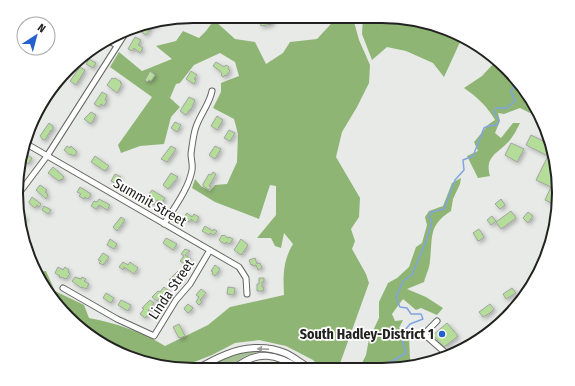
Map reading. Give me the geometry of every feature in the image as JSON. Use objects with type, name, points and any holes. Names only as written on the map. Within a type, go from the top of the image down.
[{"type":"main road","points":[[208,363],[234,351],[245,349],[272,349],[283,352],[301,363]]},
{"type":"main road","points":[[243,363],[250,358],[266,356],[282,358],[290,363]]},
{"type":"street","points":[[23,188],[47,156],[122,39]]},
{"type":"street","points":[[114,43],[118,45]]},
{"type":"street","points":[[164,224],[181,197],[190,178],[192,168],[191,155],[195,130],[198,120],[208,104],[212,91]]},
{"type":"street","name":"Summit Street","points":[[30,146],[239,267],[243,272],[247,284],[247,294]]},
{"type":"street","name":"Linda Street","points":[[63,288],[117,319],[154,336],[176,300],[190,284],[210,250]]},
{"type":"street","points":[[437,321],[424,334],[444,351]]},
{"type":"green space","points":[[212,23],[217,23],[235,39],[255,42],[266,64],[283,53],[290,42],[317,39],[331,23],[354,23],[359,40],[370,65],[369,83],[342,132],[336,157],[360,198],[359,217],[351,229],[355,241],[352,249],[366,274],[369,283],[340,363],[316,363],[286,346],[259,340],[235,343],[212,355],[192,363],[171,362],[128,350],[108,340],[81,321],[58,296],[43,271],[46,271],[55,291],[84,305],[89,318],[148,336],[165,346],[208,325],[230,307],[284,295],[285,262],[293,244],[284,233],[281,248],[275,246],[271,238],[257,238],[276,215],[276,186],[270,185],[259,219],[215,202],[192,188],[195,179],[201,186],[210,191],[215,185],[227,184],[237,162],[238,134],[234,119],[213,108],[221,92],[221,83],[239,76],[235,62],[220,53],[194,65],[180,83],[176,84],[170,98],[180,107],[171,117],[164,144],[140,146],[121,153],[118,145],[152,97],[110,67],[119,52],[142,71],[172,59],[156,46],[176,41],[183,31],[199,38]]},
{"type":"green space","points":[[363,23],[393,23],[415,26],[437,32],[460,42],[444,77],[433,63],[406,51],[387,47],[372,60],[362,34]]},
{"type":"green space","points":[[493,64],[510,81],[532,114],[520,108],[504,114],[498,113],[500,121],[495,133],[501,138],[513,123],[520,123],[510,140],[491,159],[489,164],[490,176],[478,178],[467,156],[478,151],[474,142],[489,124],[495,120],[481,102],[464,88],[482,76]]},
{"type":"green space","points":[[461,178],[460,184],[453,199],[451,211],[438,222],[433,232],[429,265],[424,282],[407,289],[426,297],[443,308],[437,315],[421,308],[416,310],[403,299],[392,314],[395,321],[403,320],[399,328],[410,334],[410,359],[412,361],[393,363],[362,363],[366,355],[369,339],[379,318],[379,302],[388,283],[397,278],[409,267],[416,247],[422,243],[427,225],[425,217],[429,211],[443,206],[452,183]]},
{"type":"green space","points":[[260,350],[260,352],[251,354],[235,363],[214,363],[237,354]]},
{"type":"building","points":[[261,23],[272,23],[272,24],[261,26]]},
{"type":"building","points":[[150,29],[146,35],[142,31]]},
{"type":"building","points":[[135,37],[141,40],[138,45],[143,48],[140,53],[134,48],[132,51],[128,49]]},
{"type":"building","points":[[89,59],[96,63],[93,68],[86,64]]},
{"type":"building","points":[[216,62],[224,67],[226,65],[229,67],[228,69],[230,71],[226,76],[225,75],[223,77],[220,71],[213,66]]},
{"type":"building","points":[[80,67],[85,70],[76,85],[70,81]]},
{"type":"building","points":[[150,71],[155,75],[151,81],[149,80],[147,82],[145,80]]},
{"type":"building","points":[[191,71],[197,75],[194,79],[196,80],[194,84],[186,79]]},
{"type":"building","points":[[112,78],[115,78],[122,84],[117,93],[107,85]]},
{"type":"building","points":[[102,92],[107,95],[105,100],[107,101],[104,106],[101,104],[99,107],[94,104]]},
{"type":"building","points":[[189,97],[195,100],[191,110],[190,109],[186,115],[180,111]]},
{"type":"building","points":[[91,112],[96,115],[91,124],[84,119]]},
{"type":"building","points":[[217,116],[223,120],[217,130],[211,126]]},
{"type":"building","points":[[175,122],[181,125],[177,132],[171,128]]},
{"type":"building","points":[[49,123],[53,126],[53,129],[45,140],[43,140],[40,136]]},
{"type":"building","points":[[229,130],[235,133],[230,141],[224,138]]},
{"type":"building","points":[[531,135],[544,141],[548,156],[526,145]]},
{"type":"building","points":[[511,143],[524,149],[517,162],[505,155]]},
{"type":"building","points":[[67,146],[70,148],[71,146],[77,152],[74,156],[71,154],[70,155],[64,150]]},
{"type":"building","points":[[171,146],[176,149],[167,162],[161,159]]},
{"type":"building","points":[[215,146],[221,149],[215,159],[209,155]]},
{"type":"building","points":[[27,155],[32,158],[28,164],[26,162]]},
{"type":"building","points":[[95,156],[109,166],[105,171],[91,162]]},
{"type":"building","points":[[548,156],[552,182],[552,203],[545,200],[551,187],[536,180]]},
{"type":"building","points":[[53,167],[64,177],[62,180],[61,179],[59,181],[48,173]]},
{"type":"building","points":[[213,172],[216,174],[209,186],[211,187],[209,190],[203,186],[203,184],[209,174],[211,175]]},
{"type":"building","points":[[171,173],[178,177],[168,189],[163,185]]},
{"type":"building","points":[[115,174],[121,177],[116,184],[111,181]]},
{"type":"building","points":[[40,185],[47,190],[45,192],[48,195],[46,199],[36,190]]},
{"type":"building","points":[[80,187],[91,194],[88,199],[85,197],[84,199],[79,196],[81,194],[77,192]]},
{"type":"building","points":[[152,190],[165,198],[162,203],[157,200],[154,205],[148,201],[152,196],[149,194]]},
{"type":"building","points":[[32,197],[41,204],[39,207],[37,205],[35,208],[30,204],[29,202]]},
{"type":"building","points":[[99,199],[110,205],[107,210],[99,205],[96,209],[91,206],[94,201],[97,202]]},
{"type":"building","points":[[501,199],[505,205],[500,209],[495,204]]},
{"type":"building","points":[[44,206],[51,210],[48,214],[42,210]]},
{"type":"building","points":[[511,211],[516,218],[501,229],[496,222]]},
{"type":"building","points":[[528,212],[533,216],[528,223],[523,218]]},
{"type":"building","points":[[187,213],[192,217],[194,214],[199,217],[196,223],[191,219],[189,222],[183,218]]},
{"type":"building","points":[[492,216],[496,221],[491,225],[487,220]]},
{"type":"building","points":[[121,217],[125,220],[117,231],[113,227]]},
{"type":"building","points":[[205,226],[213,231],[214,229],[217,231],[214,235],[210,233],[209,235],[202,231]]},
{"type":"building","points":[[479,229],[484,237],[479,241],[473,233]]},
{"type":"building","points":[[222,235],[233,239],[230,244],[226,242],[225,244],[219,240]]},
{"type":"building","points":[[166,238],[177,244],[173,250],[163,243]]},
{"type":"building","points":[[110,239],[117,244],[114,249],[107,245]]},
{"type":"building","points":[[241,239],[248,245],[241,255],[234,250]]},
{"type":"building","points":[[185,249],[190,251],[185,255],[191,259],[186,265],[180,261],[184,256],[181,254]]},
{"type":"building","points":[[103,253],[109,257],[103,265],[99,263],[101,261],[98,260]]},
{"type":"building","points":[[255,258],[257,264],[260,263],[262,268],[258,270],[256,265],[251,265],[249,260]]},
{"type":"building","points":[[123,262],[128,265],[130,262],[138,268],[134,274],[124,267],[123,270],[119,267]]},
{"type":"building","points":[[215,265],[220,269],[215,276],[211,271]]},
{"type":"building","points":[[58,267],[63,270],[65,267],[69,270],[68,272],[70,274],[66,279],[59,277],[60,276],[55,273]]},
{"type":"building","points":[[178,271],[183,275],[174,284],[169,280]]},
{"type":"building","points":[[75,277],[81,279],[82,277],[86,279],[84,281],[89,284],[86,289],[81,288],[72,281]]},
{"type":"building","points":[[259,278],[264,278],[264,282],[262,282],[262,287],[264,287],[263,291],[257,291]]},
{"type":"building","points":[[164,287],[169,291],[164,297],[162,295],[157,301],[152,297],[158,291],[160,292]]},
{"type":"building","points":[[228,287],[235,288],[234,295],[227,294]]},
{"type":"building","points":[[512,288],[516,293],[506,299],[503,294]]},
{"type":"building","points":[[201,289],[206,293],[200,300],[202,302],[199,305],[196,302],[199,297],[196,295]]},
{"type":"building","points":[[106,293],[114,298],[111,303],[103,298]]},
{"type":"building","points":[[121,300],[131,305],[128,311],[118,305]]},
{"type":"building","points":[[150,300],[154,303],[148,311],[150,313],[145,318],[140,314],[144,309],[142,308]]},
{"type":"building","points":[[188,304],[193,308],[188,313],[184,309]]},
{"type":"building","points":[[490,304],[494,309],[483,317],[479,312]]},
{"type":"building","points":[[447,323],[458,336],[444,347],[433,335]]},
{"type":"building","points":[[179,324],[185,336],[179,338],[173,327]]},
{"type":"waterway","points":[[389,363],[406,353],[401,335],[410,324],[423,319],[421,314],[411,314],[407,308],[400,307],[396,298],[403,281],[412,275],[426,241],[432,222],[429,217],[431,212],[444,209],[455,180],[464,170],[463,160],[473,156],[484,128],[497,125],[499,121],[494,112],[496,108],[507,108],[515,101],[511,91],[514,86]]},
{"type":"place","name":"South Hadley-District 1","points":[[442,334]]}]
